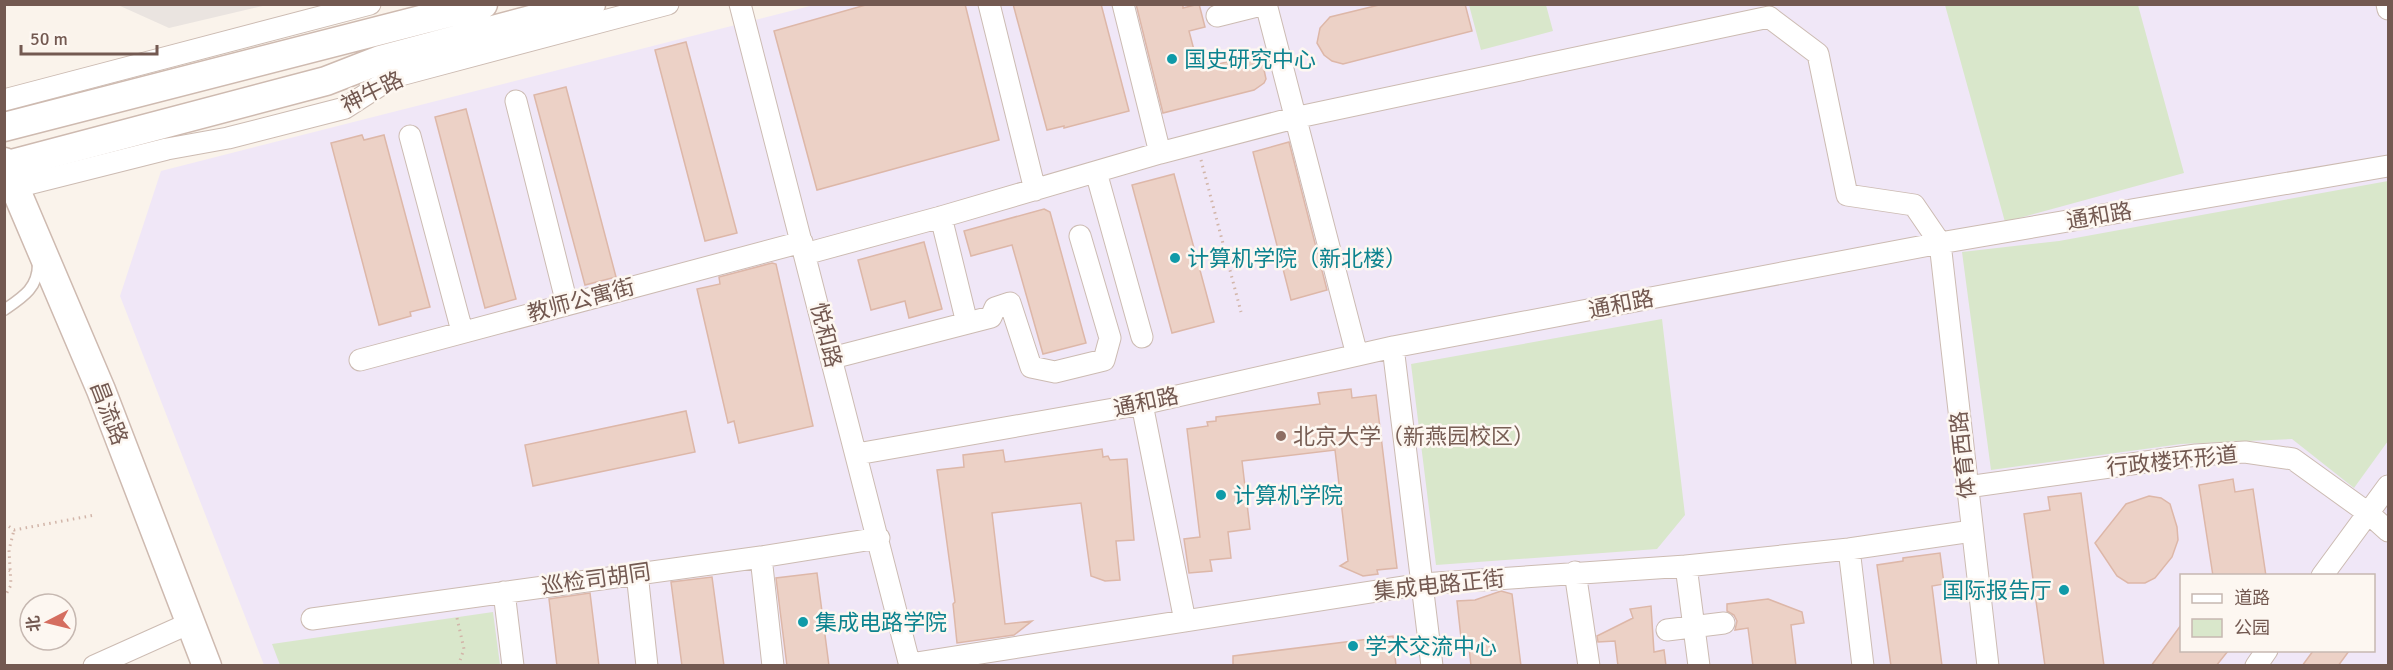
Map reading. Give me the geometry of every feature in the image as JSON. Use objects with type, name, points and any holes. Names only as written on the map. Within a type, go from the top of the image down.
[{"type":"main road","points":[[4,127],[483,4]]},
{"type":"main road","name":"神牛路","points":[[7,174],[326,81],[380,60],[591,4]]},
{"type":"main road","name":"昌流路","points":[[7,174],[101,390],[207,666]]},
{"type":"street","points":[[4,100],[370,4]]},
{"type":"street","name":"神牛路","points":[[7,174],[228,138],[345,108],[393,77],[668,4]]},
{"type":"street","name":"悦和路","points":[[740,4],[910,665]]},
{"type":"street","points":[[989,4],[1035,190]]},
{"type":"street","points":[[1123,4],[1160,153]]},
{"type":"street","points":[[1217,16],[1265,4],[1357,355]]},
{"type":"street","points":[[2387,4],[2388,9]]},
{"type":"street","name":"教师公寓街","points":[[360,360],[567,304],[941,217],[1160,153],[1294,118],[1769,17],[1818,54],[1847,195],[1914,205],[1940,243]]},
{"type":"street","points":[[516,101],[567,304]]},
{"type":"street","points":[[410,136],[462,331]]},
{"type":"street","name":"通和路","points":[[857,454],[1142,404],[1393,347],[1940,243],[2388,166]]},
{"type":"street","points":[[1096,172],[1142,337]]},
{"type":"street","points":[[941,217],[967,323]]},
{"type":"street","points":[[832,358],[991,317],[995,308],[1010,303],[1030,367],[1055,372],[1104,360],[1110,338],[1080,236]]},
{"type":"street","name":"体育西路","points":[[1940,243],[1988,666]]},
{"type":"street","points":[[1393,347],[1432,666]]},
{"type":"street","points":[[1142,404],[1185,621]]},
{"type":"street","name":"行政楼环形道","points":[[1967,487],[2196,455],[2246,452],[2294,459],[2368,513],[2388,531]]},
{"type":"street","points":[[2323,574],[2388,486]]},
{"type":"street","name":"集成电路正街","points":[[910,665],[1422,584],[1686,566],[1849,549],[1972,531]]},
{"type":"street","name":"巡检司胡同","points":[[312,619],[761,557],[879,538]]},
{"type":"street","points":[[1849,549],[1863,666]]},
{"type":"street","points":[[761,557],[773,666]]},
{"type":"street","points":[[1686,566],[1699,666]]},
{"type":"street","points":[[637,573],[647,666]]},
{"type":"street","points":[[1575,573],[1589,666]]},
{"type":"street","points":[[504,592],[513,666]]},
{"type":"street","points":[[94,666],[190,623]]},
{"type":"street","points":[[1667,630],[1724,623]]},
{"type":"street","points":[[2256,666],[2266,652]]},
{"type":"lane","points":[[4,310],[24,297],[38,278],[38,242]]},
{"type":"path","points":[[1197,143],[1241,312]]},
{"type":"path","points":[[4,523],[14,530],[95,515]]},
{"type":"path","points":[[4,598],[11,585],[9,550],[14,530]]},
{"type":"path","points":[[4,567],[10,572]]},
{"type":"path","points":[[452,600],[464,649],[458,666]]},
{"type":"shaded area","points":[[118,4],[267,5],[169,28]]},
{"type":"shaded area","name":"北京大学（新燕园校区）","points":[[814,5],[2388,5],[2388,665],[264,665],[120,296],[161,171]]},
{"type":"green space","points":[[1469,5],[1546,5],[1553,31],[1481,50]]},
{"type":"green space","points":[[1945,5],[2138,5],[2184,173],[2005,222]]},
{"type":"green space","points":[[2388,181],[2388,441],[2354,488],[2292,439],[2181,444],[1991,470],[1962,252],[2059,241]]},
{"type":"green space","points":[[1662,319],[1685,515],[1657,549],[1436,565],[1411,364]]},
{"type":"green space","points":[[493,612],[500,665],[280,665],[272,644]]},
{"type":"building","points":[[869,4],[965,4],[999,140],[817,190],[774,31]]},
{"type":"building","points":[[1013,4],[1101,4],[1129,111],[1064,128],[1064,126],[1047,130]]},
{"type":"building","name":"国史研究中心","points":[[1136,4],[1183,4],[1183,8],[1199,4],[1205,27],[1189,31],[1199,69],[1246,57],[1255,58],[1263,65],[1266,79],[1264,83],[1254,90],[1163,113]]},
{"type":"building","points":[[1383,4],[1465,4],[1472,31],[1343,64],[1332,61],[1324,55],[1317,43],[1320,28],[1330,17]]},
{"type":"building","points":[[686,42],[737,233],[705,241],[655,50]]},
{"type":"building","points":[[566,87],[616,277],[585,285],[534,95]]},
{"type":"building","points":[[466,109],[516,299],[485,308],[435,117]]},
{"type":"building","points":[[362,135],[364,140],[384,135],[430,307],[410,312],[411,316],[379,325],[331,143]]},
{"type":"building","points":[[1289,142],[1327,290],[1291,300],[1253,152]]},
{"type":"building","name":"计算机学院（新北楼）","points":[[1174,174],[1214,322],[1172,333],[1132,185]]},
{"type":"building","points":[[1044,209],[1050,212],[1086,343],[1043,354],[1012,245],[971,256],[964,231]]},
{"type":"building","points":[[924,242],[942,309],[909,318],[905,301],[871,310],[858,260]]},
{"type":"building","points":[[772,263],[776,264],[813,426],[739,443],[734,421],[728,423],[697,289],[720,284],[719,277]]},
{"type":"building","name":"计算机学院","points":[[1351,389],[1352,398],[1376,395],[1397,568],[1377,570],[1378,574],[1363,576],[1340,566],[1348,561],[1335,450],[1242,461],[1250,529],[1228,532],[1231,558],[1210,560],[1212,571],[1189,573],[1184,539],[1200,537],[1187,429],[1208,426],[1207,422],[1216,421],[1216,417],[1320,404],[1318,393]]},
{"type":"building","points":[[686,411],[695,452],[533,486],[525,445]]},
{"type":"building","points":[[1102,449],[1103,457],[1108,456],[1110,460],[1127,459],[1134,540],[1116,541],[1120,580],[1105,581],[1091,576],[1081,503],[992,513],[1005,624],[1032,621],[1014,635],[957,643],[953,604],[955,602],[937,470],[964,467],[963,455],[1003,450],[1005,462]]},
{"type":"building","points":[[2233,479],[2235,492],[2253,489],[2266,574],[2213,574],[2199,485]]},
{"type":"building","name":"国际报告厅","points":[[2081,493],[2104,666],[2045,666],[2024,514],[2050,510],[2048,497]]},
{"type":"building","name":"国际报告厅","points":[[2149,496],[2161,498],[2170,504],[2177,527],[2178,540],[2172,557],[2155,578],[2145,583],[2128,583],[2117,576],[2095,543],[2126,504]]},
{"type":"building","points":[[1940,553],[1944,584],[1932,586],[1942,666],[1891,666],[1877,565],[1903,561],[1903,558]]},
{"type":"building","name":"集成电路学院","points":[[817,573],[829,666],[787,666],[776,578]]},
{"type":"building","points":[[712,577],[724,666],[682,666],[671,582]]},
{"type":"building","points":[[1501,591],[1512,594],[1521,666],[1471,666],[1468,638],[1461,638],[1457,601],[1475,600]]},
{"type":"building","points":[[590,593],[599,666],[557,666],[549,599]]},
{"type":"building","points":[[1768,599],[1802,612],[1804,623],[1791,625],[1796,666],[1753,666],[1748,628],[1735,630],[1737,621],[1734,615],[1727,611],[1727,604]]},
{"type":"building","points":[[1651,606],[1654,652],[1664,650],[1666,666],[1618,666],[1615,641],[1598,642],[1597,636],[1633,618],[1630,609]]},
{"type":"building","points":[[2180,626],[2180,652],[2227,652],[2216,666],[2151,666]]},
{"type":"building","name":"学术交流中心","points":[[1393,636],[1396,666],[1233,666],[1233,656]]},
{"type":"building","points":[[2312,652],[2348,652],[2338,666],[2302,666]]},
{"type":"place","name":"国史研究中心","points":[[1172,59]]},
{"type":"place","name":"计算机学院（新北楼）","points":[[1175,258]]},
{"type":"place","name":"北京大学（新燕园校区）","points":[[1281,436]]},
{"type":"place","name":"计算机学院","points":[[1221,495]]},
{"type":"place","name":"国际报告厅","points":[[2064,590]]},
{"type":"place","name":"集成电路学院","points":[[803,622]]},
{"type":"place","name":"学术交流中心","points":[[1353,646]]}]
